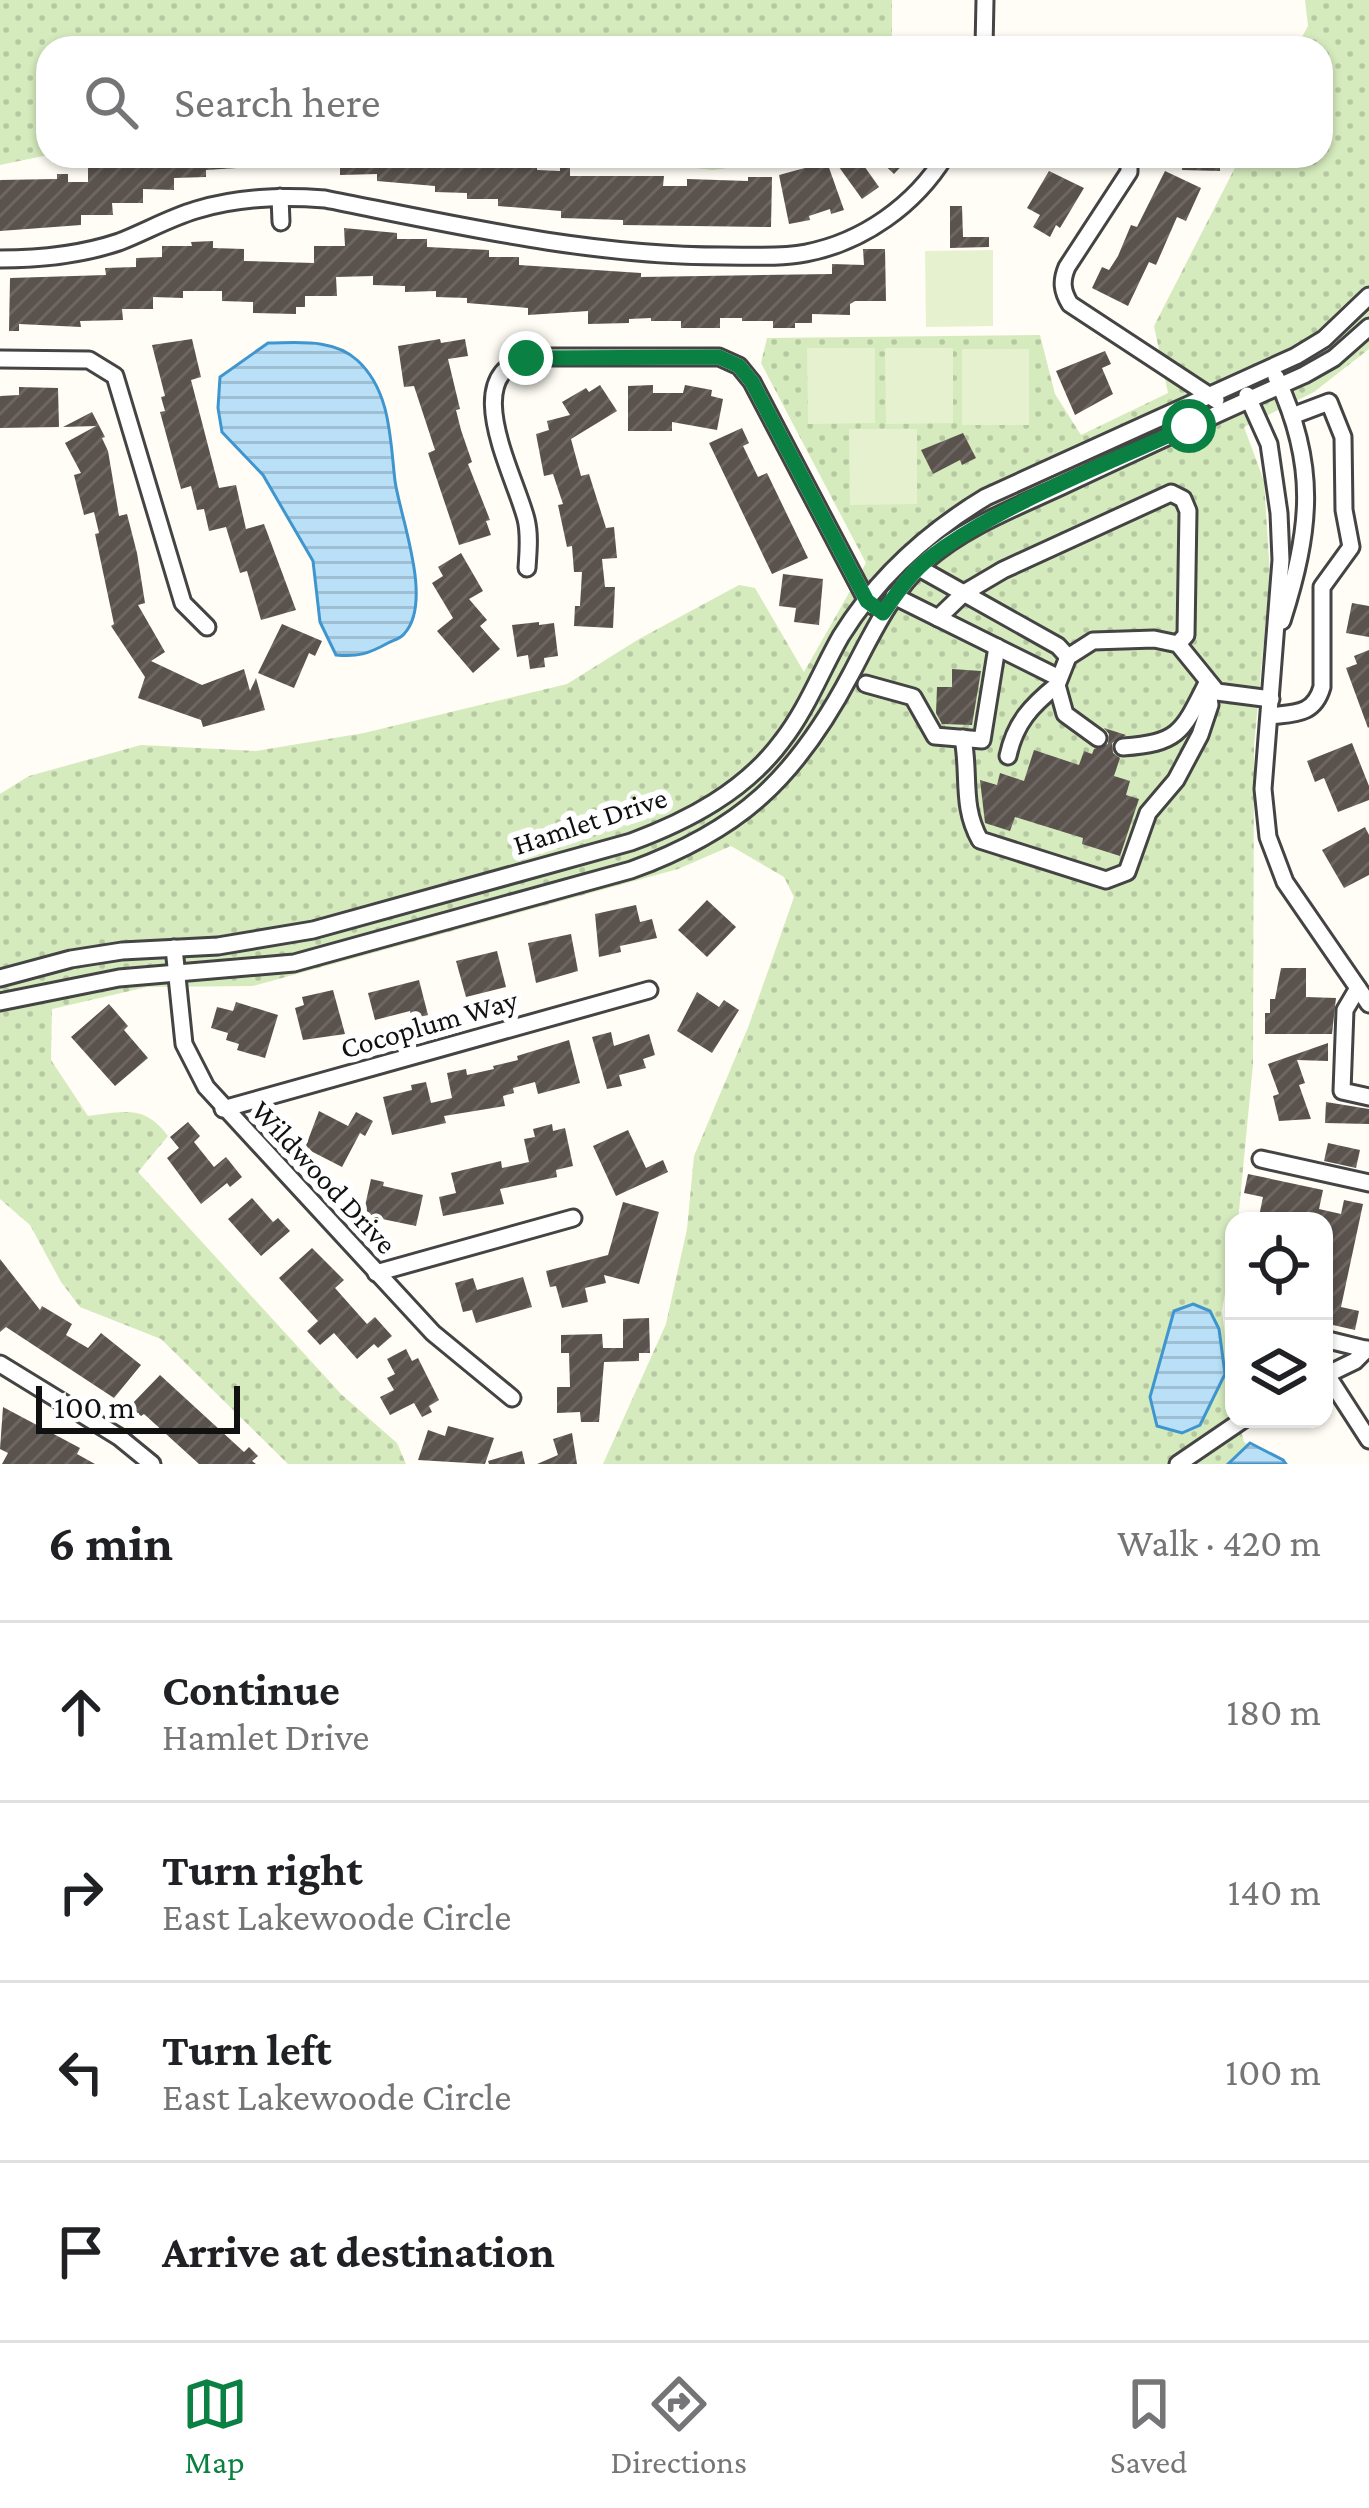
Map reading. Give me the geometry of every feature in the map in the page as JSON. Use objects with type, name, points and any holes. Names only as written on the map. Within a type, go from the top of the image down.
[{"type":"street","points":[[984,36],[986,0]]},
{"type":"street","points":[[0,259],[90,250],[198,209],[280,197],[325,199],[633,253],[800,254],[838,244],[882,222],[937,168]]},
{"type":"street","points":[[1129,168],[1067,267],[1064,296],[1228,408]]},
{"type":"street","points":[[280,197],[281,222]]},
{"type":"street","name":"Hamlet Drive","points":[[0,978],[88,956],[267,940],[313,930],[669,828],[736,786],[782,742],[842,635],[918,544],[986,497],[1272,367],[1324,338],[1369,296]]},
{"type":"street","name":"Hamlet Drive","points":[[0,1002],[119,978],[295,963],[679,853],[725,827],[767,792],[802,751],[883,613],[919,568],[965,535],[1012,510],[1334,358],[1369,327]]},
{"type":"street","points":[[527,568],[528,526],[490,405],[500,375],[516,362],[537,357],[719,357],[739,366],[752,382],[867,601],[883,613]]},
{"type":"street","points":[[0,359],[89,360],[116,376],[183,603],[207,627]]},
{"type":"street","points":[[1272,367],[1292,416],[1308,480],[1292,589],[1276,641]]},
{"type":"street","points":[[1242,382],[1269,444],[1281,560],[1264,814],[1275,860],[1316,931],[1369,1004]]},
{"type":"street","points":[[1008,756],[1012,737],[1028,709],[1058,681],[1068,657],[1079,647],[1112,638],[1178,644],[1217,692],[1270,708],[1305,712],[1317,703],[1322,687],[1322,587],[1351,547],[1344,510],[1343,437],[1330,402],[1292,416]]},
{"type":"street","points":[[938,618],[964,593],[1003,570],[1172,493],[1183,499],[1187,511],[1186,635],[1178,644]]},
{"type":"street","points":[[919,568],[1058,646],[1068,657]]},
{"type":"street","points":[[894,596],[1058,681],[1064,714],[1098,738]]},
{"type":"street","points":[[843,688],[866,684],[913,698],[935,736],[982,740],[997,647]]},
{"type":"street","points":[[992,676],[1026,661]]},
{"type":"street","points":[[855,666],[866,684]]},
{"type":"street","points":[[962,738],[968,766],[967,816],[980,840],[1106,880],[1126,872],[1148,813],[1176,780],[1200,735],[1210,705],[1207,682]]},
{"type":"street","points":[[1123,747],[1161,744],[1180,730],[1207,682]]},
{"type":"street","name":"Wildwood Drive","points":[[174,948],[184,1044],[206,1087],[433,1333],[512,1398]]},
{"type":"street","points":[[1358,988],[1345,1010],[1342,1090],[1369,1097]]},
{"type":"street","name":"Cocoplum Way","points":[[223,1109],[649,990]]},
{"type":"street","points":[[1261,1159],[1369,1183]]},
{"type":"street","points":[[376,1273],[573,1218]]},
{"type":"street","points":[[1333,1341],[1368,1349]]},
{"type":"street","points":[[1333,1372],[1368,1349]]},
{"type":"street","points":[[0,1364],[119,1437],[152,1464]]},
{"type":"street","points":[[1333,1386],[1369,1440]]},
{"type":"street","points":[[1178,1464],[1231,1428]]},
{"type":"green space","points":[[0,0],[892,0],[892,36],[36,36],[36,158],[0,165]]},
{"type":"green space","points":[[1305,0],[1369,0],[1369,349],[1314,392],[1244,427],[1264,481],[1270,575],[1254,746],[1253,1064],[1239,1212],[1225,1212],[1225,1428],[1240,1428],[1244,1442],[1282,1464],[603,1464],[666,1324],[687,1229],[694,1156],[749,1025],[794,897],[784,877],[731,846],[678,869],[253,986],[147,987],[52,1009],[51,1060],[88,1116],[132,1112],[159,1126],[168,1136],[138,1172],[341,1394],[397,1443],[406,1464],[288,1464],[161,1339],[80,1307],[30,1225],[0,1199],[0,794],[29,776],[141,745],[256,751],[364,733],[567,684],[739,585],[755,588],[804,672],[866,563],[761,363],[767,338],[1040,335],[1055,394],[1081,435],[1168,393],[1154,326],[1235,168],[1333,168],[1333,36],[1303,36],[1308,26]]},
{"type":"green space","points":[[993,250],[993,326],[926,327],[925,251]]},
{"type":"green space","points":[[807,348],[875,348],[875,423],[808,424]]},
{"type":"green space","points":[[885,348],[953,348],[953,423],[886,424]]},
{"type":"green space","points":[[962,349],[1029,349],[1029,425],[962,425]]},
{"type":"green space","points":[[849,429],[917,429],[917,504],[850,505]]},
{"type":"water","points":[[268,343],[314,343],[347,353],[368,372],[383,401],[413,559],[416,602],[404,634],[369,652],[336,655],[320,622],[313,561],[263,475],[222,432],[220,377]]},
{"type":"water","points":[[1193,1304],[1210,1311],[1219,1329],[1225,1374],[1200,1425],[1182,1433],[1157,1426],[1150,1397],[1174,1311]]},
{"type":"water","points":[[1250,1443],[1283,1460],[1286,1464],[1228,1464]]},
{"type":"building","points":[[88,168],[238,168],[206,170],[206,177],[174,178],[174,190],[143,189],[143,203],[112,203],[113,215],[81,215],[81,225],[0,231],[0,180],[57,179],[57,174],[68,174],[68,182],[88,182]]},
{"type":"building","points":[[340,168],[570,168],[570,176],[664,176],[663,186],[687,186],[687,179],[772,177],[771,227],[623,225],[623,220],[561,218],[561,211],[498,206],[498,199],[467,199],[467,193],[435,192],[435,186],[377,181],[377,174],[340,175]]},
{"type":"building","points":[[829,168],[844,210],[831,214],[830,209],[789,224],[779,175]]},
{"type":"building","points":[[840,168],[866,168],[879,187],[862,199]]},
{"type":"building","points":[[1182,168],[1220,168],[1220,171]]},
{"type":"building","points":[[1049,171],[1084,188],[1050,237],[1033,227],[1040,215],[1027,208]]},
{"type":"building","points":[[1165,171],[1201,188],[1186,221],[1177,217],[1156,265],[1149,262],[1128,306],[1092,288],[1102,267],[1109,270],[1118,256],[1131,225],[1137,227]]},
{"type":"building","points":[[950,206],[962,206],[963,237],[989,237],[989,247],[950,248]]},
{"type":"building","points":[[344,228],[397,233],[397,239],[427,239],[427,247],[489,250],[489,257],[519,257],[519,265],[641,273],[641,277],[832,274],[832,264],[864,265],[863,249],[885,249],[886,301],[855,301],[850,304],[850,315],[812,314],[812,323],[795,323],[795,328],[773,328],[773,321],[742,318],[720,318],[720,328],[681,328],[681,321],[651,318],[588,324],[588,311],[528,315],[528,308],[467,303],[467,298],[436,297],[436,291],[405,292],[405,286],[373,285],[373,276],[336,277],[337,296],[305,296],[305,307],[296,307],[296,314],[253,313],[253,302],[222,301],[222,291],[183,291],[183,298],[153,297],[153,309],[122,309],[123,320],[80,321],[81,327],[19,324],[19,331],[9,331],[10,278],[106,275],[105,268],[136,267],[136,258],[162,257],[162,246],[192,246],[191,242],[213,241],[213,248],[244,249],[244,261],[314,263],[314,246],[345,246]]},
{"type":"building","points":[[192,339],[201,377],[191,380],[219,488],[236,485],[246,529],[264,524],[296,610],[261,620],[247,571],[240,573],[226,527],[209,531],[191,486],[181,489],[160,412],[165,411],[161,397],[165,396],[152,345]]},
{"type":"building","points":[[440,339],[441,343],[465,339],[468,356],[448,359],[460,409],[456,410],[472,462],[468,464],[490,520],[486,521],[491,535],[459,545],[428,453],[435,450],[414,386],[404,387],[398,346]]},
{"type":"building","points":[[1105,351],[1111,364],[1102,368],[1113,394],[1075,415],[1056,371]]},
{"type":"building","points":[[600,385],[617,411],[571,439],[581,476],[589,474],[606,528],[614,527],[617,558],[602,559],[605,587],[615,587],[613,628],[574,626],[582,572],[574,572],[572,546],[567,547],[558,505],[563,504],[553,474],[544,476],[536,434],[549,430],[547,421],[570,415],[562,402]]},
{"type":"building","points":[[653,385],[653,393],[683,393],[685,385],[712,390],[711,396],[723,399],[717,430],[672,422],[672,431],[628,431],[628,386]]},
{"type":"building","points":[[19,387],[58,388],[59,427],[0,428],[0,396],[19,395]]},
{"type":"building","points":[[92,412],[105,437],[119,516],[127,514],[137,553],[145,603],[138,605],[165,652],[151,661],[202,685],[244,669],[250,691],[256,678],[265,710],[203,727],[201,720],[138,698],[145,677],[111,626],[94,512],[84,515],[74,475],[81,473],[65,443],[96,426],[63,427]]},
{"type":"building","points":[[742,428],[749,443],[743,446],[758,477],[767,473],[808,558],[772,574],[709,443]]},
{"type":"building","points":[[963,433],[976,458],[962,465],[960,460],[933,474],[921,450]]},
{"type":"building","points":[[461,553],[483,591],[469,599],[487,620],[480,626],[500,649],[473,673],[437,631],[453,618],[432,583],[443,576],[438,567]]},
{"type":"building","points":[[783,574],[823,579],[819,625],[794,622],[796,608],[779,606]]},
{"type":"building","points":[[1352,603],[1369,606],[1369,637],[1346,633]]},
{"type":"building","points":[[554,623],[558,656],[544,658],[545,667],[530,669],[528,655],[517,657],[512,625]]},
{"type":"building","points":[[282,624],[322,641],[315,656],[309,653],[294,688],[258,673]]},
{"type":"building","points":[[1369,650],[1368,728],[1346,668],[1357,664],[1354,656]]},
{"type":"building","points":[[952,669],[981,671],[972,725],[942,724],[936,713],[937,687],[952,687]]},
{"type":"building","points":[[1104,728],[1126,735],[1112,743],[1113,753],[1120,758],[1114,776],[1130,781],[1126,795],[1139,799],[1120,856],[1082,844],[1083,838],[1015,817],[1010,831],[985,823],[980,780],[997,785],[1000,773],[1024,781],[1034,750],[1079,765],[1084,751],[1092,754],[1108,744]]},
{"type":"building","points":[[1352,743],[1369,786],[1369,800],[1338,812],[1324,778],[1315,782],[1307,761]]},
{"type":"building","points":[[1365,827],[1369,875],[1344,888],[1322,850]]},
{"type":"building","points":[[707,900],[736,927],[707,957],[678,930]]},
{"type":"building","points":[[636,905],[640,922],[652,919],[657,938],[620,946],[621,952],[599,957],[595,914]]},
{"type":"building","points":[[571,934],[578,971],[536,983],[528,943]]},
{"type":"building","points":[[497,951],[506,987],[466,997],[456,961]]},
{"type":"building","points":[[1281,968],[1306,968],[1306,997],[1336,998],[1332,1034],[1265,1034],[1265,1013],[1270,1013],[1270,999],[1275,999]]},
{"type":"building","points":[[419,980],[428,1015],[412,1019],[410,1011],[375,1020],[368,993]]},
{"type":"building","points":[[333,990],[345,1034],[303,1040],[295,1008],[304,1005],[302,997]]},
{"type":"building","points":[[697,992],[719,1007],[724,1000],[739,1010],[712,1053],[677,1031]]},
{"type":"building","points":[[236,1002],[278,1015],[265,1058],[237,1050],[239,1044],[226,1040],[228,1033],[211,1028],[217,1007],[233,1011]]},
{"type":"building","points":[[109,1004],[148,1058],[115,1086],[71,1037]]},
{"type":"building","points":[[611,1032],[614,1046],[649,1034],[655,1055],[643,1059],[646,1068],[619,1075],[622,1086],[607,1089],[592,1037]]},
{"type":"building","points":[[569,1040],[580,1083],[538,1094],[535,1082],[513,1088],[514,1093],[503,1096],[505,1106],[444,1116],[446,1123],[392,1135],[383,1097],[426,1082],[431,1103],[452,1098],[447,1073],[466,1069],[467,1075],[494,1069],[518,1060],[517,1056]]},
{"type":"building","points":[[1328,1043],[1328,1061],[1297,1060],[1305,1083],[1299,1085],[1311,1119],[1279,1121],[1273,1096],[1279,1094],[1268,1064]]},
{"type":"building","points":[[1326,1102],[1369,1109],[1369,1124],[1325,1123]]},
{"type":"building","points":[[319,1111],[348,1126],[356,1112],[373,1121],[365,1136],[360,1133],[342,1167],[305,1148]]},
{"type":"building","points":[[188,1122],[200,1136],[194,1142],[214,1167],[226,1157],[242,1177],[201,1204],[167,1158],[179,1148],[170,1137]]},
{"type":"building","points":[[552,1124],[553,1131],[565,1128],[573,1166],[556,1170],[557,1177],[500,1189],[504,1204],[443,1216],[439,1197],[456,1193],[451,1173],[501,1161],[502,1168],[529,1162],[524,1139],[535,1137],[533,1129]]},
{"type":"building","points":[[628,1130],[646,1168],[663,1160],[668,1172],[616,1196],[593,1146]]},
{"type":"building","points":[[1328,1143],[1360,1150],[1356,1168],[1324,1161]]},
{"type":"building","points":[[1248,1174],[1323,1190],[1319,1209],[1332,1212],[1260,1212],[1263,1197],[1244,1193]]},
{"type":"building","points":[[371,1179],[423,1195],[416,1226],[363,1215]]},
{"type":"building","points":[[252,1198],[273,1222],[278,1218],[290,1231],[261,1256],[228,1219]]},
{"type":"building","points":[[1344,1200],[1363,1204],[1341,1307],[1359,1311],[1355,1330],[1333,1325],[1333,1212],[1341,1214]]},
{"type":"building","points":[[623,1202],[659,1212],[639,1284],[604,1275],[606,1283],[585,1288],[588,1302],[562,1308],[546,1271],[608,1255]]},
{"type":"building","points":[[312,1248],[344,1280],[335,1288],[367,1324],[375,1317],[392,1336],[378,1348],[374,1344],[357,1359],[334,1333],[320,1345],[307,1331],[318,1321],[279,1278]]},
{"type":"building","points":[[0,1259],[40,1310],[42,1306],[72,1324],[66,1335],[88,1348],[101,1333],[141,1365],[114,1398],[6,1327],[0,1332]]},
{"type":"building","points":[[523,1277],[532,1307],[476,1323],[472,1310],[463,1312],[455,1283],[473,1278],[477,1290]]},
{"type":"building","points":[[649,1318],[650,1353],[639,1353],[639,1361],[604,1362],[599,1422],[581,1422],[580,1412],[557,1413],[557,1387],[570,1387],[569,1353],[561,1353],[561,1335],[602,1334],[603,1348],[623,1348],[623,1319]]},
{"type":"building","points":[[406,1349],[412,1361],[418,1358],[439,1400],[422,1417],[414,1403],[390,1415],[380,1397],[394,1390],[387,1378],[395,1374],[387,1359]]},
{"type":"building","points":[[160,1375],[244,1452],[249,1447],[258,1456],[252,1461],[256,1464],[199,1464],[130,1406]]},
{"type":"building","points":[[3,1407],[80,1448],[77,1454],[95,1464],[2,1464],[8,1453],[0,1449]]},
{"type":"building","points":[[448,1426],[494,1438],[485,1464],[418,1460],[428,1430],[445,1436]]},
{"type":"building","points":[[572,1433],[577,1464],[537,1464],[558,1455],[553,1439]]},
{"type":"building","points":[[522,1451],[525,1464],[489,1464],[488,1461]]},
{"type":"route","points":[[526,358],[719,357],[739,366],[752,382],[867,601],[883,613],[929,557],[965,535],[1189,426]]}]
